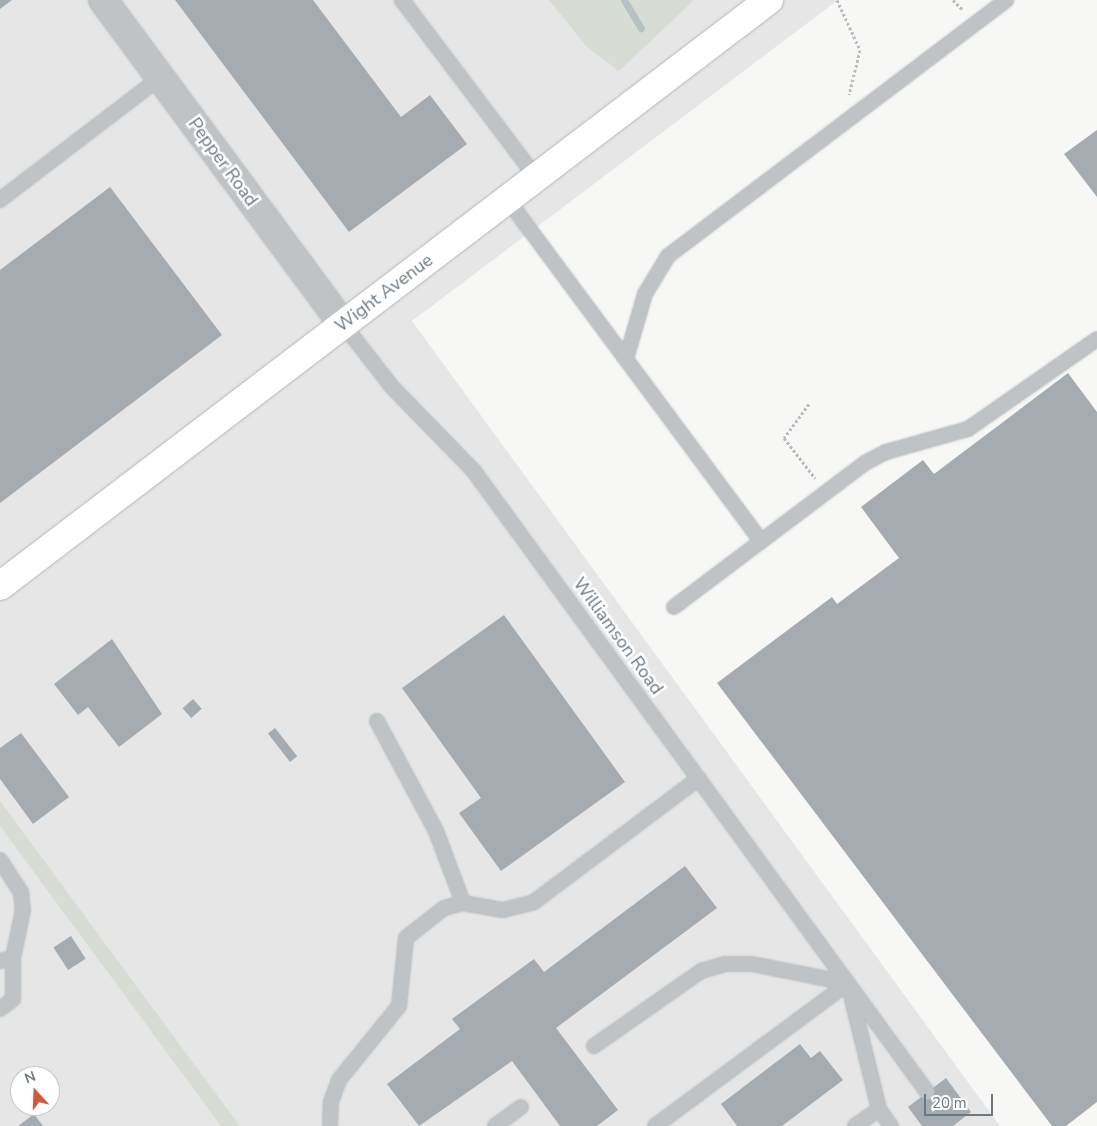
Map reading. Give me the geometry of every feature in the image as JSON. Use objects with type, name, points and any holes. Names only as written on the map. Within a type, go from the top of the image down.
[{"type":"street","name":"Pepper Road","points":[[104,0],[343,324]]},
{"type":"street","name":"Wight Avenue","points":[[0,586],[769,0]]},
{"type":"lane","points":[[402,0],[536,177]]},
{"type":"lane","points":[[626,359],[645,294],[668,256],[1006,0]]},
{"type":"lane","points":[[0,200],[161,78]]},
{"type":"lane","points":[[508,199],[761,541]]},
{"type":"lane","name":"Williamson Road","points":[[343,324],[392,387],[473,470],[928,1092]]},
{"type":"lane","points":[[674,607],[865,463],[886,452],[968,429],[1097,339]]},
{"type":"lane","points":[[377,721],[436,831],[463,902]]},
{"type":"lane","points":[[330,1126],[331,1102],[340,1080],[399,1006],[406,938],[444,908],[463,902],[503,910],[534,902],[699,778]]},
{"type":"lane","points":[[0,860],[21,892],[23,910],[6,960],[13,999],[0,1009]]},
{"type":"lane","points":[[594,1046],[701,971],[724,964],[752,964],[848,982]]},
{"type":"lane","points":[[848,982],[879,1109],[892,1126]]},
{"type":"lane","points":[[655,1126],[848,982]]},
{"type":"lane","points":[[495,1126],[522,1107]]},
{"type":"lane","points":[[855,1126],[879,1109]]},
{"type":"path","points":[[837,0],[860,50],[859,66],[838,127]]},
{"type":"path","points":[[809,404],[784,438],[816,480]]},
{"type":"shaded area","points":[[0,0],[838,0],[412,321],[1000,1126],[0,1126]]},
{"type":"shaded area","points":[[549,0],[694,0],[619,71],[587,47]]},
{"type":"shaded area","points":[[0,801],[240,1126],[221,1126],[0,826]]},
{"type":"building","points":[[0,0],[12,0],[0,9]]},
{"type":"building","points":[[175,0],[313,0],[401,117],[430,95],[467,144],[349,232]]},
{"type":"building","points":[[1097,130],[1097,197],[1064,154]]},
{"type":"building","points":[[110,187],[222,335],[0,503],[0,270]]},
{"type":"building","points":[[1068,373],[1097,412],[1097,1102],[1066,1126],[1052,1126],[717,683],[832,597],[837,604],[899,558],[861,507],[923,460],[934,474]]},
{"type":"building","points":[[504,615],[625,782],[501,871],[459,813],[481,798],[402,688]]},
{"type":"building","points":[[112,639],[162,714],[119,747],[88,707],[78,715],[54,684]]},
{"type":"building","points":[[193,699],[202,709],[191,718],[183,708]]},
{"type":"building","points":[[275,728],[297,756],[290,762],[268,734]]},
{"type":"building","points":[[21,733],[69,797],[33,824],[0,779],[0,748]]},
{"type":"building","points":[[685,866],[717,908],[556,1028],[618,1110],[597,1126],[560,1126],[512,1061],[419,1126],[387,1084],[460,1029],[452,1019],[534,959],[544,972]]},
{"type":"building","points":[[71,936],[86,959],[68,970],[53,947]]},
{"type":"building","points":[[800,1044],[811,1058],[820,1051],[843,1080],[782,1126],[737,1126],[721,1104]]},
{"type":"building","points":[[946,1078],[971,1112],[953,1126],[922,1126],[908,1107]]},
{"type":"building","points":[[31,1116],[36,1116],[43,1126],[18,1126]]},
{"type":"waterway","points":[[624,0],[641,28]]}]
